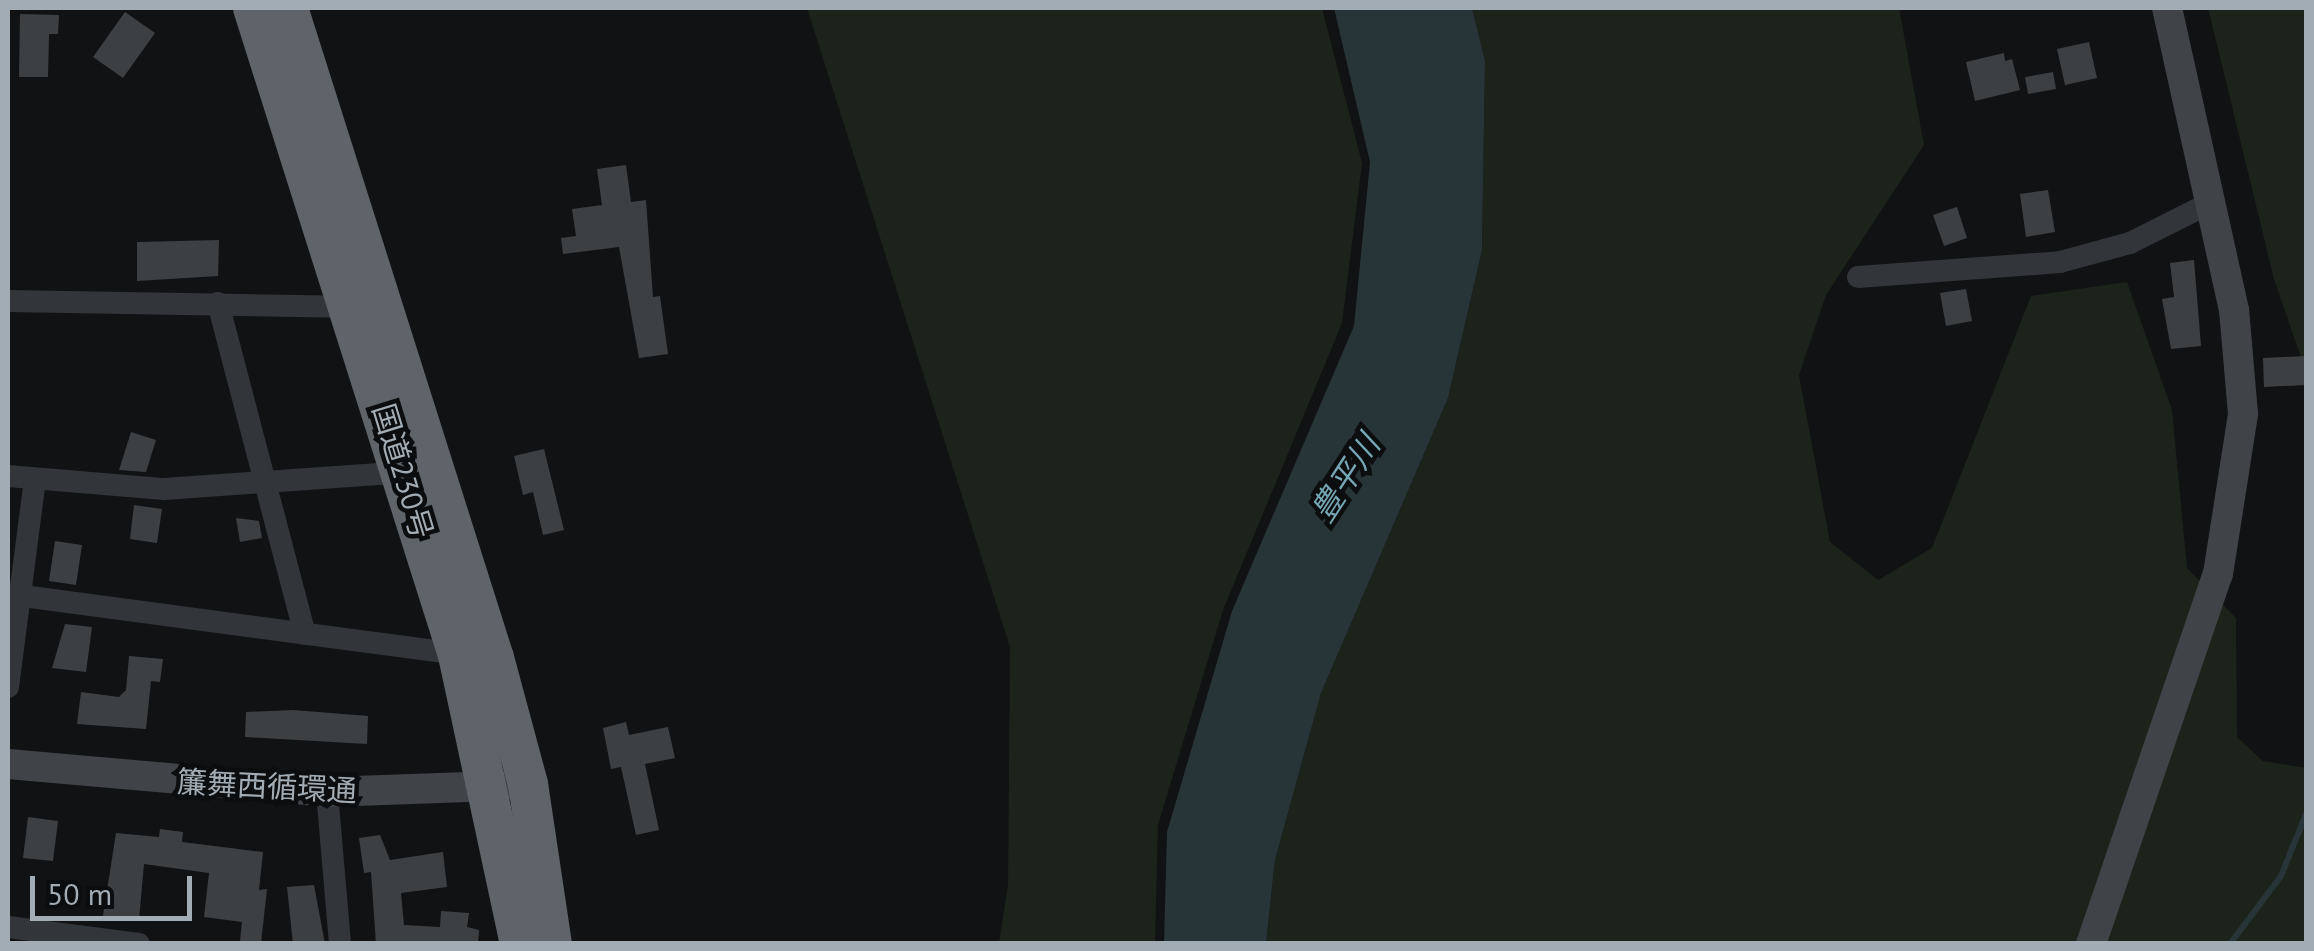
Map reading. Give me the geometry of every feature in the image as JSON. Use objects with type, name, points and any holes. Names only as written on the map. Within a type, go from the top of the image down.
[{"type":"highway","name":"国道230号","points":[[252,8],[368,307]]},
{"type":"highway","name":"国道230号","points":[[288,8],[368,307],[476,657],[552,944]]},
{"type":"highway","name":"国道230号","points":[[509,785],[520,944]]},
{"type":"street","points":[[2091,944],[2218,574],[2237,480],[2243,414],[2234,310],[2167,8]]},
{"type":"street","points":[[1858,277],[2060,262],[2130,243],[2210,203]]},
{"type":"street","points":[[8,302],[368,307]]},
{"type":"street","points":[[218,303],[306,634]]},
{"type":"street","points":[[8,476],[164,489],[265,486],[420,471]]},
{"type":"street","points":[[8,686],[13,595],[35,479]]},
{"type":"street","points":[[13,595],[476,657]]},
{"type":"street","name":"簾舞西循環通","points":[[8,764],[326,792],[509,785]]},
{"type":"street","points":[[326,792],[340,944]]},
{"type":"street","points":[[8,926],[139,944]]},
{"type":"shaded area","points":[[807,8],[1322,8],[1362,163],[1342,323],[1223,610],[1158,825],[1155,943],[999,943],[1008,885],[1010,647]]},
{"type":"shaded area","points":[[1472,8],[1899,8],[1924,145],[1826,295],[1799,375],[1830,542],[1878,580],[1932,548],[2031,296],[2127,282],[2172,410],[2187,568],[2236,618],[2237,737],[2263,761],[2306,768],[2306,943],[1266,944],[1275,860],[1321,693],[1448,398],[1482,250],[1485,61]]},
{"type":"shaded area","points":[[2208,8],[2306,8],[2306,372],[2274,279]]},
{"type":"water","name":"豊平川","points":[[1334,8],[1472,8],[1485,61],[1482,250],[1448,398],[1321,693],[1275,860],[1266,943],[1164,943],[1167,832],[1232,611],[1354,326],[1370,162]]},
{"type":"building","points":[[125,12],[155,33],[123,78],[93,57]]},
{"type":"building","points":[[20,14],[59,15],[58,34],[49,34],[48,77],[19,77]]},
{"type":"building","points":[[2089,42],[2097,78],[2065,85],[2057,49]]},
{"type":"building","points":[[2004,53],[2005,61],[2012,59],[2020,90],[1975,101],[1966,62]]},
{"type":"building","points":[[2053,72],[2056,89],[2028,94],[2025,77]]},
{"type":"building","points":[[626,165],[631,202],[646,200],[653,297],[660,296],[668,354],[639,358],[619,247],[563,254],[561,238],[576,236],[572,209],[602,205],[597,169]]},
{"type":"building","points":[[2048,190],[2055,232],[2026,237],[2020,194]]},
{"type":"building","points":[[1957,207],[1967,238],[1944,246],[1933,215]]},
{"type":"building","points":[[219,240],[218,276],[137,281],[137,242]]},
{"type":"building","points":[[2194,260],[2201,346],[2171,349],[2162,299],[2174,297],[2170,263]]},
{"type":"building","points":[[1966,289],[1972,321],[1946,326],[1940,293]]},
{"type":"building","points":[[2305,356],[2306,385],[2264,387],[2263,358]]},
{"type":"building","points":[[131,432],[156,440],[146,472],[119,470]]},
{"type":"building","points":[[544,449],[564,530],[543,535],[533,492],[523,495],[514,456]]},
{"type":"building","points":[[134,505],[162,509],[157,543],[130,539]]},
{"type":"building","points":[[236,518],[259,521],[262,538],[240,542]]},
{"type":"building","points":[[55,541],[82,545],[76,585],[49,581]]},
{"type":"building","points":[[65,624],[92,627],[86,672],[52,668]]},
{"type":"building","points":[[129,656],[163,659],[160,682],[151,681],[146,729],[77,724],[81,692],[119,697],[126,690]]},
{"type":"building","points":[[293,710],[368,716],[367,744],[245,737],[246,712]]},
{"type":"building","points":[[626,722],[629,735],[668,727],[675,758],[645,764],[659,830],[636,835],[621,767],[611,769],[603,728]]},
{"type":"building","points":[[28,817],[58,821],[53,861],[23,858]]},
{"type":"building","points":[[160,829],[183,832],[182,842],[263,852],[259,890],[267,889],[261,943],[240,941],[242,922],[204,917],[209,873],[144,864],[139,920],[103,916],[116,833],[159,837]]},
{"type":"building","points":[[380,835],[390,860],[443,852],[447,887],[401,893],[404,925],[440,927],[441,911],[469,913],[467,927],[479,930],[478,944],[376,944],[371,872],[364,873],[359,838]]},
{"type":"building","points":[[314,885],[325,944],[293,944],[287,887]]},
{"type":"waterway","points":[[2230,944],[2281,876],[2306,814]]}]
